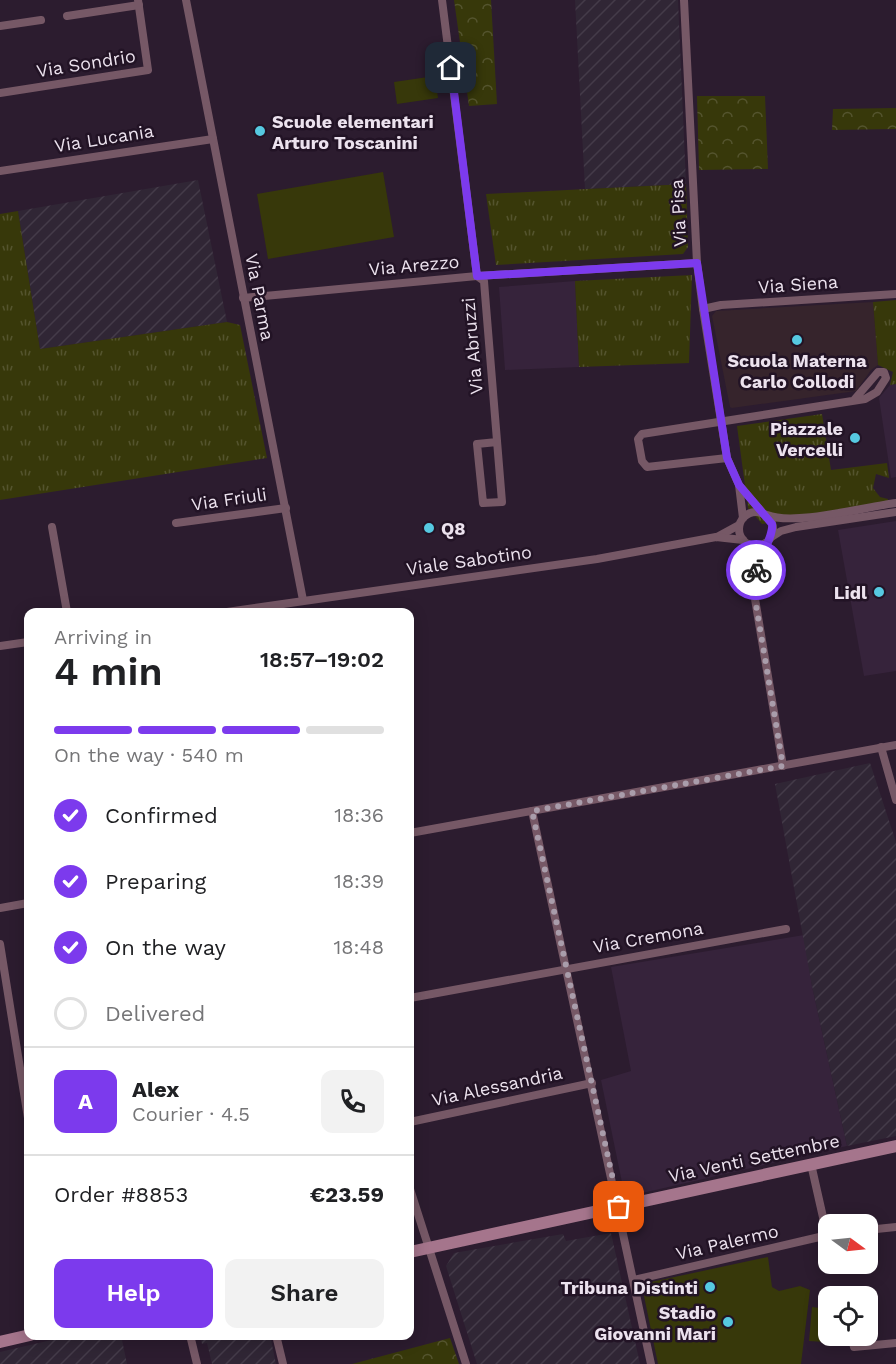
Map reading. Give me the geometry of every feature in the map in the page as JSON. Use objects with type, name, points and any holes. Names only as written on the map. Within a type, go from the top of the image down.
[{"type":"street","name":"Via Parma","points":[[186,0],[303,600]]},
{"type":"street","name":"Via Abruzzi","points":[[442,0],[477,276],[484,281],[502,502],[483,503],[477,444],[497,442]]},
{"type":"street","name":"Via Pisa","points":[[684,0],[697,263],[703,309],[727,458],[739,485],[764,514]]},
{"type":"street","name":"Via Sondrio","points":[[0,93],[148,70],[139,3],[67,16]]},
{"type":"street","points":[[0,26],[40,20]]},
{"type":"street","name":"Via Lucania","points":[[0,171],[213,138]]},
{"type":"street","name":"Via Arezzo","points":[[243,298],[477,276],[697,263]]},
{"type":"street","name":"Via Siena","points":[[703,309],[896,294]]},
{"type":"street","points":[[727,458],[646,467],[642,461],[638,439],[642,434],[854,400]]},
{"type":"street","name":"Via Pisa","points":[[739,485],[741,521]]},
{"type":"street","points":[[783,766],[746,542],[739,535],[741,521],[751,512],[777,519],[796,519],[896,502]]},
{"type":"street","name":"Via Friuli","points":[[176,523],[286,508]]},
{"type":"street","points":[[746,542],[768,541],[781,531],[795,527],[896,512]]},
{"type":"street","points":[[752,581],[773,529],[764,514]]},
{"type":"street","name":"Viale Sabotino","points":[[716,537],[741,521]]},
{"type":"street","points":[[52,527],[66,608]]},
{"type":"street","name":"Viale Sabotino","points":[[252,608],[597,559],[716,537],[746,542]]},
{"type":"street","points":[[0,646],[24,643]]},
{"type":"street","points":[[414,832],[896,745]]},
{"type":"street","points":[[881,747],[896,800]]},
{"type":"street","points":[[532,811],[651,1364]]},
{"type":"street","points":[[0,908],[24,904]]},
{"type":"street","name":"Via Cremona","points":[[414,997],[786,929]]},
{"type":"street","points":[[0,944],[24,1093]]},
{"type":"street","name":"Via Alessandria","points":[[414,1121],[592,1083]]},
{"type":"street","name":"Via Venti Settembre","points":[[414,1251],[896,1146]]},
{"type":"street","points":[[811,1164],[823,1214]]},
{"type":"street","points":[[414,1201],[466,1364]]},
{"type":"street","points":[[878,1229],[896,1227]]},
{"type":"street","name":"Via Palermo","points":[[634,1280],[818,1237]]},
{"type":"street","points":[[0,1342],[24,1336]]},
{"type":"street","points":[[191,1340],[197,1364]]},
{"type":"street","points":[[277,1340],[283,1364]]},
{"type":"street","points":[[878,1345],[896,1343]]},
{"type":"shaded area","points":[[575,0],[678,0],[686,184],[585,189]]},
{"type":"shaded area","points":[[198,180],[227,322],[40,349],[18,211]]},
{"type":"shaded area","points":[[575,281],[579,367],[505,370],[499,287]]},
{"type":"shaded area","name":"Scuola Materna Carlo Collodi","points":[[873,302],[878,365],[871,370],[856,391],[730,407],[712,316],[716,311]]},
{"type":"shaded area","points":[[896,384],[896,477],[891,478],[879,398],[890,385]]},
{"type":"shaded area","points":[[896,521],[896,671],[864,676],[838,530]]},
{"type":"shaded area","points":[[870,763],[896,842],[896,1136],[847,1146],[812,986],[775,784]]},
{"type":"shaded area","points":[[804,935],[812,986],[847,1146],[625,1197],[601,1080],[631,1071],[611,967]]},
{"type":"shaded area","points":[[611,1233],[640,1364],[477,1364],[446,1266],[454,1253],[563,1234],[566,1241]]},
{"type":"shaded area","points":[[52,1340],[122,1340],[127,1364],[0,1364],[0,1352]]},
{"type":"shaded area","points":[[201,1340],[271,1340],[276,1364],[212,1364],[207,1343],[202,1344]]},
{"type":"green space","points":[[454,0],[491,0],[497,104],[469,106]]},
{"type":"green space","points":[[435,76],[438,98],[397,104],[394,82]]},
{"type":"green space","points":[[697,96],[765,96],[768,169],[699,170]]},
{"type":"green space","points":[[896,108],[896,129],[832,130],[833,109]]},
{"type":"green space","points":[[383,172],[394,237],[268,259],[257,194]]},
{"type":"green space","points":[[686,184],[688,247],[683,254],[496,265],[486,194]]},
{"type":"green space","points":[[18,211],[40,349],[227,322],[240,325],[267,458],[0,500],[0,214]]},
{"type":"green space","points":[[692,275],[689,363],[579,367],[575,281]]},
{"type":"green space","points":[[896,300],[896,384],[890,385],[893,372],[878,365],[873,302]]},
{"type":"green space","points":[[822,414],[831,470],[887,463],[889,478],[876,474],[873,488],[880,497],[888,499],[888,506],[762,524],[748,508],[737,426]]},
{"type":"green space","name":"Stadio Giovanni Mari","points":[[768,1257],[772,1287],[779,1291],[800,1286],[810,1290],[801,1364],[658,1364],[644,1296],[651,1287],[651,1282]]},
{"type":"green space","points":[[812,1307],[818,1308],[818,1342],[809,1341]]},
{"type":"green space","points":[[450,1338],[459,1364],[352,1364]]},
{"type":"way so far","points":[[619,1207],[532,811],[783,766],[752,581],[756,570]]},
{"type":"place","name":"Scuole elementari Arturo Toscanini","points":[[260,131]]},
{"type":"place","name":"Scuola Materna Carlo Collodi","points":[[797,340]]},
{"type":"place","name":"Piazzale Vercelli","points":[[855,438]]},
{"type":"place","name":"Q8","points":[[429,528]]},
{"type":"place","name":"Lidl","points":[[879,592]]},
{"type":"place","name":"Tribuna Distinti","points":[[710,1287]]},
{"type":"place","name":"Stadio Giovanni Mari","points":[[728,1322]]},
{"type":"route","points":[[451,68],[477,276],[697,263],[727,458],[739,485],[771,520],[773,529],[756,570]]}]
